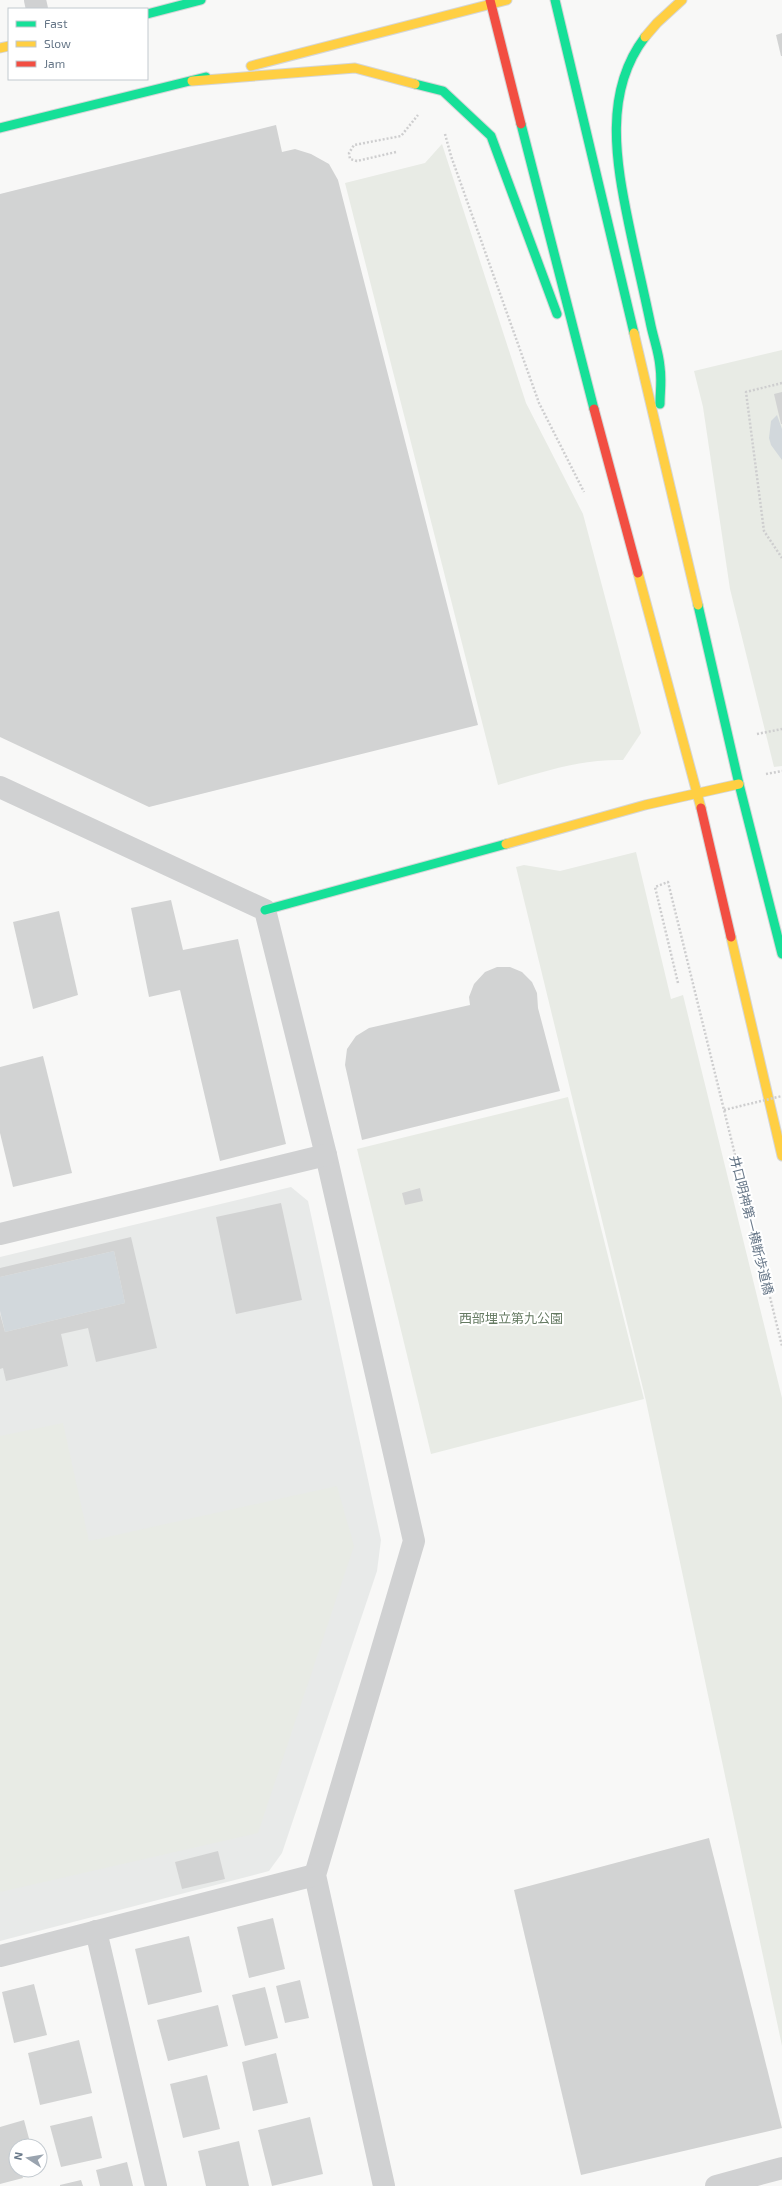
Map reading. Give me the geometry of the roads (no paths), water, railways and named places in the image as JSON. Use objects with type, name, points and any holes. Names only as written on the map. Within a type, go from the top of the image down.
[{"type":"street","points":[[148,9],[167,0]]},
{"type":"street","points":[[148,14],[201,0]]},
{"type":"street","points":[[0,128],[192,81],[491,2],[507,0]]},
{"type":"street","points":[[555,0],[660,437],[739,784],[782,954]]},
{"type":"street","points":[[660,437],[660,365],[616,164],[614,128],[617,95],[624,72],[638,48],[656,25],[682,0]]},
{"type":"street","points":[[491,2],[598,422],[698,794],[782,1156]]},
{"type":"street","points":[[192,81],[355,68],[443,90],[491,136],[559,320]]},
{"type":"street","points":[[565,334],[598,422]]},
{"type":"street","points":[[0,787],[265,910],[645,805],[739,784]]},
{"type":"street","points":[[265,910],[326,1155],[414,1541],[315,1875],[384,2186]]},
{"type":"street","points":[[0,1234],[326,1155]]},
{"type":"street","points":[[0,1956],[315,1875]]},
{"type":"street","points":[[96,1931],[156,2186]]},
{"type":"street","points":[[716,2186],[782,2168]]},
{"type":"park label","name":"西部埋立第九公園","points":[[511,1318]]}]
